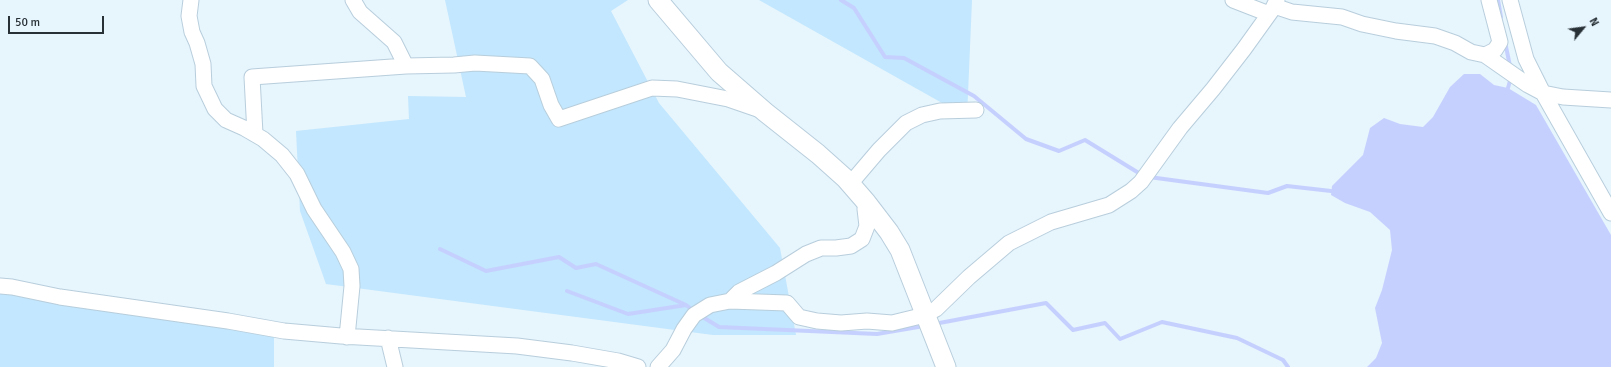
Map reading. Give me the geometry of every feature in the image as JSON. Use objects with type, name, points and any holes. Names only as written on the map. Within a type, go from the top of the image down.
[{"type":"street","points":[[191,0],[189,16],[192,32],[203,64],[204,86],[214,109],[226,120],[263,139],[282,155],[297,174],[314,208],[343,252],[351,269],[352,286],[347,336]]},
{"type":"street","points":[[353,0],[360,12],[394,42],[406,66]]},
{"type":"street","points":[[658,0],[719,72],[765,112],[818,154],[850,184],[866,202],[889,232],[900,250],[946,367]]},
{"type":"street","points":[[1233,0],[1308,15],[1342,17],[1362,24],[1396,31],[1435,36],[1455,43],[1471,52],[1485,55],[1528,85],[1543,93],[1563,97],[1611,100]]},
{"type":"street","points":[[1485,55],[1496,50],[1500,42],[1489,0]]},
{"type":"street","points":[[1510,0],[1526,59],[1543,93],[1611,212]]},
{"type":"street","points":[[658,367],[673,350],[684,328],[694,315],[710,305],[730,301],[749,303],[787,303],[799,317],[817,322],[841,323],[867,321],[892,323],[925,315],[936,309],[969,277],[1009,243],[1051,222],[1070,215],[1109,205],[1131,191],[1141,182],[1180,128],[1213,90],[1273,7]]},
{"type":"street","points":[[255,134],[252,77],[406,66],[475,63],[530,66],[542,79],[550,105],[559,119],[652,88],[677,89],[728,99],[765,112]]},
{"type":"street","points":[[850,184],[906,123],[922,114],[940,111],[976,110]]},
{"type":"street","points":[[730,301],[739,292],[776,273],[806,254],[821,248],[851,246],[862,239],[867,226],[865,210],[866,202]]},
{"type":"street","points":[[0,286],[60,297],[228,321],[284,331],[517,346],[572,353],[618,361],[638,367]]},
{"type":"street","points":[[388,338],[395,367]]},
{"type":"shaded area","points":[[445,0],[628,0],[611,11],[659,103],[780,248],[796,335],[713,335],[326,284],[300,211],[296,131],[409,119],[408,96],[466,97]]},
{"type":"shaded area","points":[[759,0],[972,0],[967,117]]},
{"type":"shaded area","points":[[1464,74],[1480,74],[1494,85],[1508,88],[1536,105],[1611,235],[1611,367],[1367,367],[1376,358],[1382,343],[1375,308],[1382,290],[1392,250],[1390,230],[1370,212],[1345,203],[1331,195],[1332,186],[1363,155],[1370,128],[1384,118],[1400,124],[1423,127],[1433,117],[1450,87]]},
{"type":"shaded area","points":[[0,289],[274,334],[274,367],[0,367]]},
{"type":"waterway","points":[[841,0],[854,8],[885,57],[904,58],[974,96],[1026,139],[1059,151],[1085,140],[1142,175]]},
{"type":"waterway","points":[[1498,0],[1501,17]]},
{"type":"waterway","points":[[1505,42],[1510,66]]},
{"type":"waterway","points":[[1508,88],[1511,77]]},
{"type":"waterway","points":[[1149,177],[1268,193],[1287,186],[1331,191]]},
{"type":"waterway","points":[[440,249],[486,271],[559,257],[576,268],[596,264],[686,305],[694,311]]},
{"type":"waterway","points":[[567,291],[628,314],[686,305]]},
{"type":"waterway","points":[[934,324],[1046,303],[1073,330],[1105,323],[1120,339],[1162,322],[1237,338],[1283,360],[1288,367]]},
{"type":"waterway","points":[[701,316],[719,327],[877,334],[924,326]]}]
